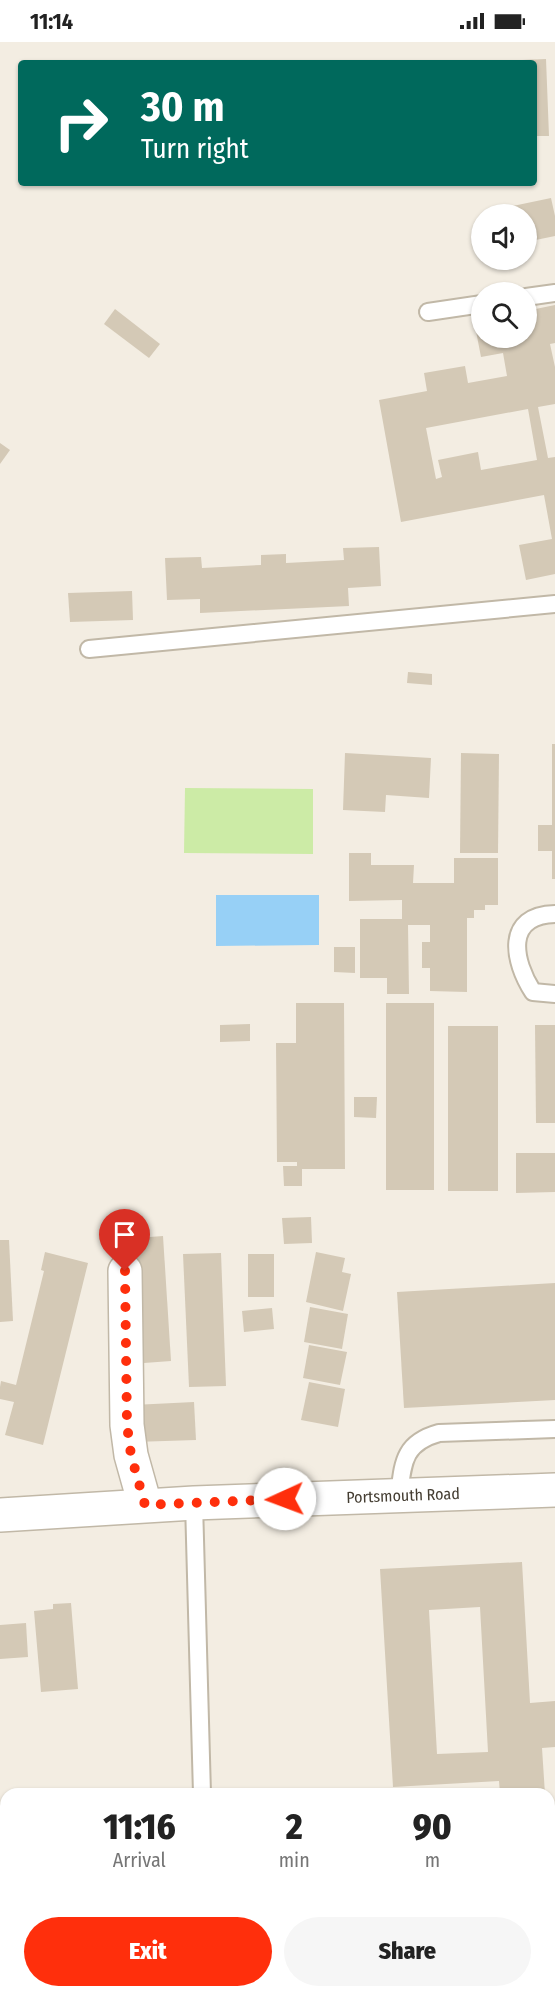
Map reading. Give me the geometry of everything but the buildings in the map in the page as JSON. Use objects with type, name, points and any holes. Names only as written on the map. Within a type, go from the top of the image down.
[{"type":"street","points":[[125,1271],[127,1425],[131,1455],[145,1505]]},
{"type":"street","name":"Portsmouth Road","points":[[0,1515],[145,1505],[399,1495],[554,1495]]},
{"type":"lane","points":[[537,295],[555,293]]},
{"type":"lane","points":[[428,312],[471,306]]},
{"type":"lane","points":[[89,649],[555,604]]},
{"type":"lane","points":[[555,914],[543,914],[530,918],[521,931],[518,964],[533,992],[555,994]]},
{"type":"lane","points":[[399,1495],[404,1460],[415,1445],[425,1437],[439,1433],[555,1430]]},
{"type":"lane","points":[[194,1503],[202,1788]]},
{"type":"green space","points":[[185,788],[313,789],[313,854],[184,853]]},
{"type":"water","points":[[216,895],[319,895],[319,945],[216,946]]},
{"type":"route","points":[[125,1271],[127,1425],[131,1455],[145,1505],[285,1499]]}]
